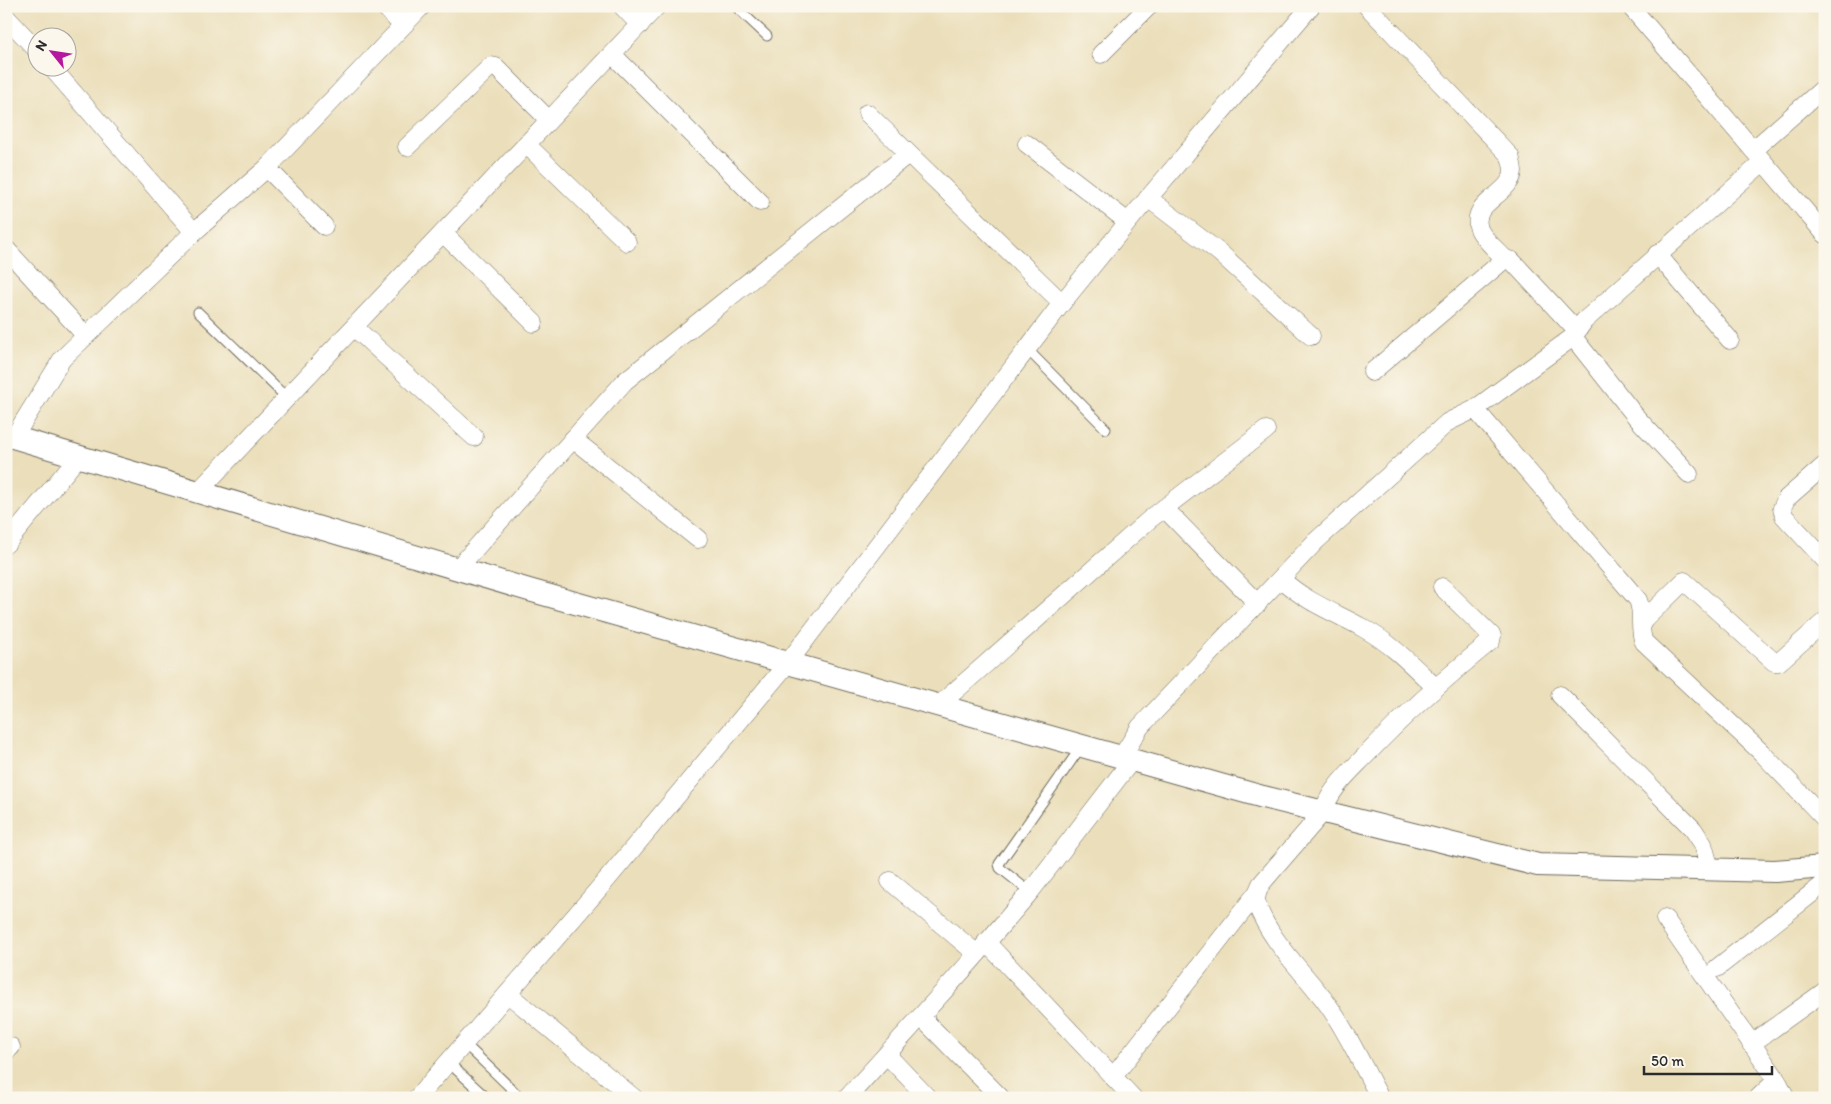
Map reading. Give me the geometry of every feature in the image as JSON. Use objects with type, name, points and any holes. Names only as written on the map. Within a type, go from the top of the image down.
[{"type":"street","points":[[384,6],[402,25]]},
{"type":"street","points":[[422,6],[267,168],[194,232],[62,359],[10,436],[457,569],[787,664],[1323,812],[1538,865],[1775,871],[1825,867]]},
{"type":"street","points":[[622,6],[640,24]]},
{"type":"street","points":[[198,492],[657,6]]},
{"type":"street","points":[[1101,54],[1150,6]]},
{"type":"street","points":[[417,1098],[609,878],[787,664],[1062,303],[1148,198],[1311,6]]},
{"type":"street","points":[[1367,6],[1510,156],[1513,171],[1509,184],[1484,206],[1477,221],[1480,230],[1505,259],[1512,261],[1575,334],[1637,418],[1689,474]]},
{"type":"street","points":[[1630,6],[1825,234]]},
{"type":"street","points":[[6,17],[28,40]]},
{"type":"street","points":[[612,54],[760,202]]},
{"type":"street","points":[[407,147],[491,66],[496,67],[549,120]]},
{"type":"street","points":[[61,78],[194,232]]},
{"type":"street","points":[[847,1098],[921,1017],[1030,892],[1126,759],[1140,727],[1316,541],[1448,422],[1475,410],[1575,334],[1584,321],[1657,254],[1758,156],[1825,87]]},
{"type":"street","points":[[867,113],[1062,303]]},
{"type":"street","points":[[526,144],[627,242]]},
{"type":"street","points":[[1027,144],[1128,222]]},
{"type":"street","points":[[457,569],[625,381],[908,154]]},
{"type":"street","points":[[267,168],[324,226]]},
{"type":"street","points":[[1148,198],[1220,253],[1311,336]]},
{"type":"street","points":[[444,233],[534,323]]},
{"type":"street","points":[[6,249],[86,335]]},
{"type":"street","points":[[1657,254],[1730,340]]},
{"type":"street","points":[[1372,372],[1505,259]]},
{"type":"street","points":[[354,326],[474,438]]},
{"type":"street","points":[[1475,410],[1638,600],[1642,609],[1642,636],[1644,642],[1761,752],[1825,819]]},
{"type":"street","points":[[938,706],[1164,508],[1266,430]]},
{"type":"street","points":[[573,439],[698,539]]},
{"type":"street","points":[[6,544],[79,456]]},
{"type":"street","points":[[1825,464],[1786,499],[1782,508],[1784,516],[1825,560]]},
{"type":"street","points":[[1164,508],[1258,604]]},
{"type":"street","points":[[1281,579],[1314,605],[1364,628],[1383,641],[1435,686]]},
{"type":"street","points":[[1642,622],[1684,581],[1774,662],[1779,662],[1825,621]]},
{"type":"street","points":[[1113,1077],[1256,894],[1261,884],[1323,812],[1332,790],[1435,686],[1492,638],[1442,587]]},
{"type":"street","points":[[1560,695],[1693,829],[1703,844],[1710,869]]},
{"type":"street","points":[[890,881],[981,948],[1133,1098]]},
{"type":"street","points":[[1717,968],[1825,883]]},
{"type":"street","points":[[1256,894],[1256,903],[1278,942],[1328,1006],[1380,1098]]},
{"type":"street","points":[[1664,919],[1777,1080],[1786,1098]]},
{"type":"street","points":[[1751,1044],[1825,991]]},
{"type":"street","points":[[508,994],[634,1098]]},
{"type":"street","points":[[921,1017],[1001,1098]]},
{"type":"street","points":[[886,1056],[928,1098]]},
{"type":"street","points":[[1758,1098],[1777,1080]]},
{"type":"lane","points":[[735,6],[767,36]]},
{"type":"lane","points":[[198,312],[287,398]]},
{"type":"lane","points":[[1027,349],[1106,429]]},
{"type":"lane","points":[[1030,892],[1000,868],[999,864],[1082,746]]},
{"type":"lane","points":[[465,1044],[521,1098]]},
{"type":"lane","points":[[449,1063],[487,1098]]}]
